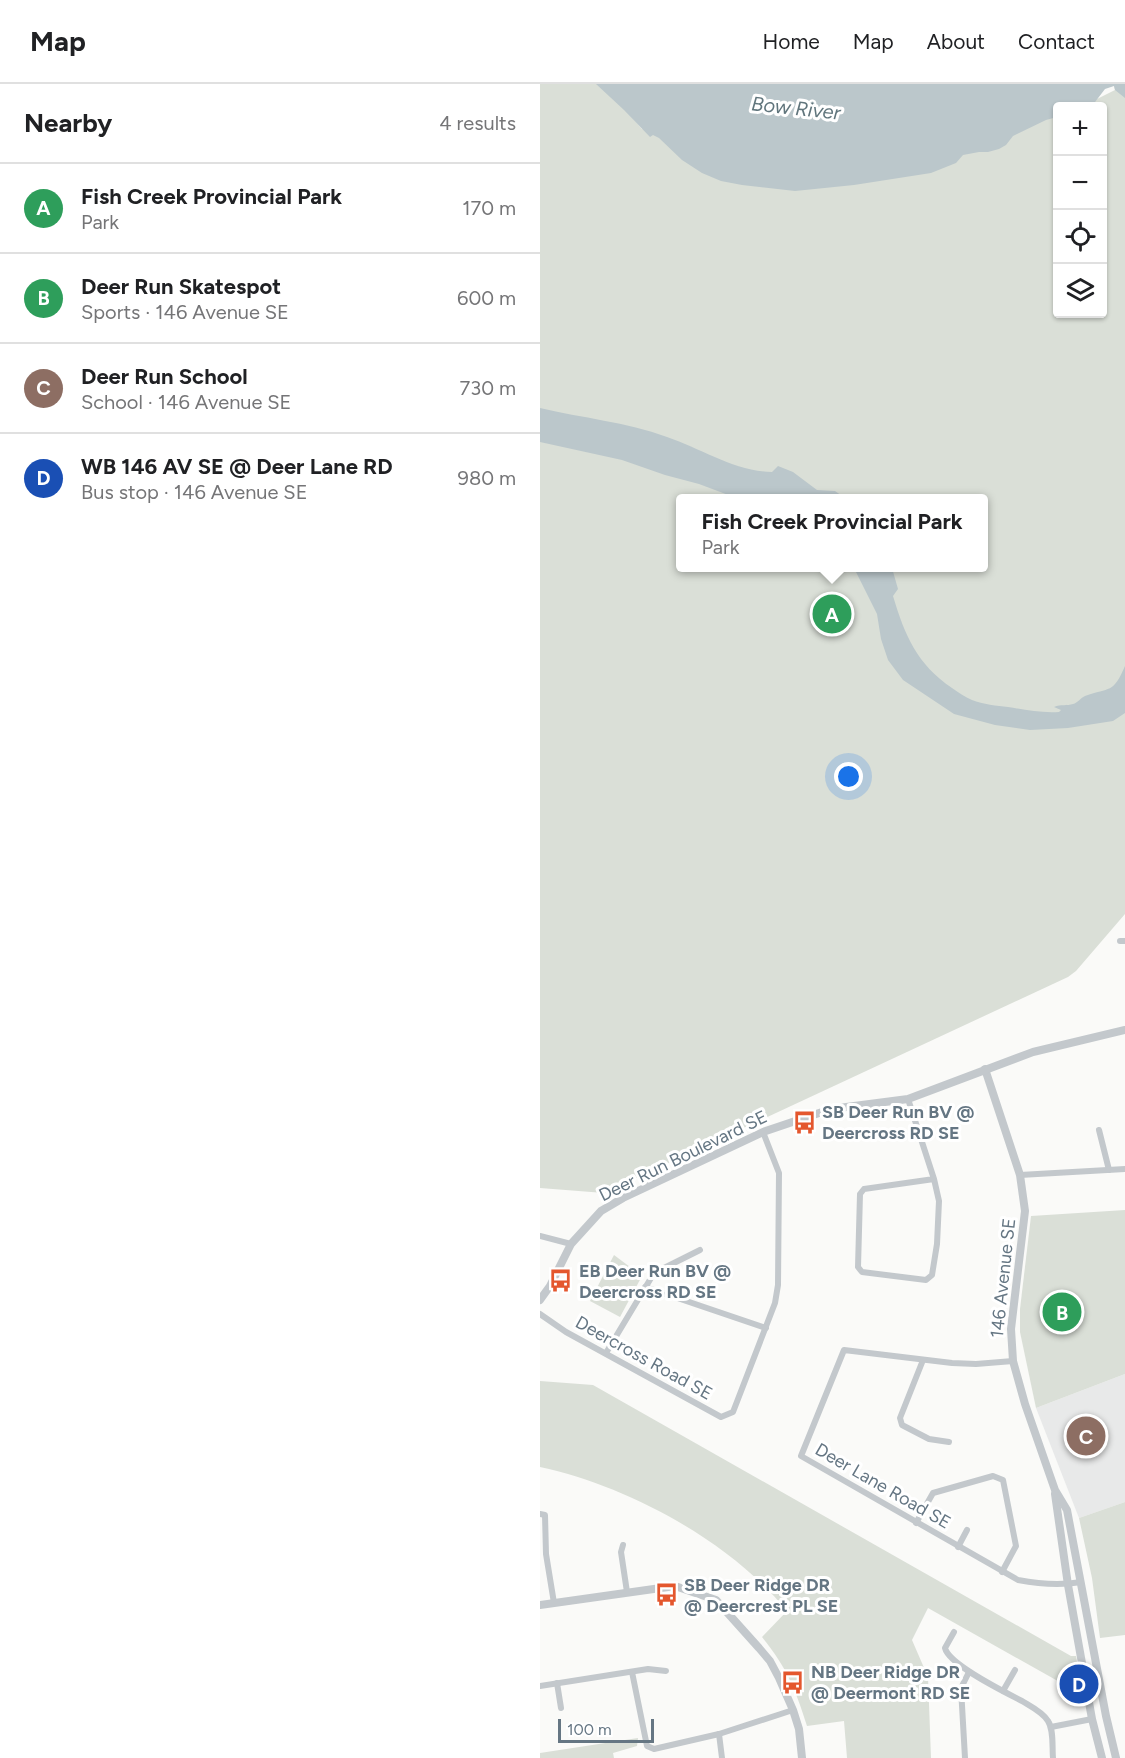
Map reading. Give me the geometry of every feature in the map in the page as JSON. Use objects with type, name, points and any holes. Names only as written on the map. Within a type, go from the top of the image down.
[{"type":"street","name":"Deer Run Boulevard SE","points":[[540,1300],[550,1286],[571,1244],[601,1211],[623,1198],[763,1132],[831,1109],[908,1100],[1033,1052],[1125,1030]]},
{"type":"street","name":"146 Avenue SE","points":[[985,1069],[1020,1175],[1025,1211],[1011,1329],[1013,1360],[1055,1490],[1066,1510],[1116,1758]]},
{"type":"street","points":[[908,1100],[934,1179],[939,1201],[937,1244],[932,1275],[926,1280],[862,1272],[858,1267],[860,1194],[864,1189],[934,1179]]},
{"type":"street","points":[[1099,1130],[1109,1170]]},
{"type":"street","name":"Deercross Road SE","points":[[540,1314],[566,1332],[721,1417],[733,1412],[775,1303],[777,1285],[779,1173],[763,1132]]},
{"type":"street","points":[[1020,1175],[1125,1169]]},
{"type":"street","points":[[540,1236],[571,1244]]},
{"type":"street","points":[[606,1353],[654,1273],[700,1250]]},
{"type":"street","points":[[645,1287],[766,1328]]},
{"type":"street","name":"Deer Lane Road SE","points":[[1013,1360],[976,1364],[844,1350],[801,1456],[1018,1580],[1068,1585],[1081,1582]]},
{"type":"street","points":[[923,1360],[900,1418],[902,1425],[929,1439],[949,1442]]},
{"type":"street","points":[[916,1523],[933,1493],[993,1476],[1003,1480],[1016,1545],[1002,1572]]},
{"type":"street","name":"146 Avenue SE","points":[[1055,1490],[1068,1585],[1092,1719],[1102,1758]]},
{"type":"street","points":[[540,1514],[545,1515],[546,1554],[554,1603]]},
{"type":"street","points":[[958,1547],[967,1530]]},
{"type":"street","points":[[623,1545],[621,1552],[627,1592]]},
{"type":"street","points":[[540,1605],[675,1586],[716,1600],[770,1661],[793,1710],[799,1730],[802,1758]]},
{"type":"street","points":[[954,1632],[945,1648],[946,1655],[969,1672],[1034,1708],[1047,1719],[1051,1727],[1053,1758]]},
{"type":"street","points":[[540,1686],[648,1670],[666,1671]]},
{"type":"street","points":[[1003,1691],[1015,1671]]},
{"type":"street","points":[[632,1672],[647,1746],[654,1749],[719,1734],[793,1710]]},
{"type":"street","points":[[965,1758],[961,1688],[969,1672]]},
{"type":"street","points":[[557,1683],[561,1708]]},
{"type":"street","points":[[1051,1727],[1092,1719]]},
{"type":"street","points":[[719,1734],[722,1758]]},
{"type":"shaded area","points":[[540,84],[597,84],[620,104],[642,129],[654,131],[1053,109],[1053,318],[1107,318],[1107,102],[1091,102],[1115,90],[1114,86],[1125,84],[1125,914],[1076,971],[1068,977],[604,1193],[540,1188]]},
{"type":"shaded area","points":[[1125,1210],[1125,1374],[1036,1408],[1020,1332],[1020,1309],[1031,1216]]},
{"type":"shaded area","points":[[614,1255],[642,1276],[620,1317],[590,1301]]},
{"type":"shaded area","points":[[1125,1374],[1125,1502],[1079,1518],[1036,1408]]},
{"type":"shaded area","points":[[540,1381],[593,1385],[1071,1656],[1076,1656],[1082,1690],[1072,1689],[928,1608],[912,1640],[928,1677],[931,1758],[847,1758],[844,1721],[807,1726],[789,1679],[762,1637],[787,1611],[764,1585],[707,1540],[642,1502],[574,1476],[540,1467]]},
{"type":"shaded area","points":[[1125,1502],[1125,1635],[1100,1638],[1092,1578],[1079,1518]]},
{"type":"shaded area","points":[[638,1738],[637,1746],[613,1753],[614,1758],[540,1758],[540,1753]]},
{"type":"water","name":"Bow River","points":[[596,84],[1125,84],[1125,98],[1115,90],[1114,86],[1105,89],[1095,102],[1053,102],[1053,118],[1013,136],[1006,145],[999,149],[963,155],[956,163],[931,173],[795,191],[721,181],[702,173],[682,160],[659,138],[653,135],[650,137]]},
{"type":"water","points":[[540,408],[651,432],[744,468],[772,472],[778,466],[793,472],[817,490],[835,491],[839,494],[726,494],[622,460],[540,442]]},
{"type":"water","points":[[856,572],[893,572],[898,589],[893,596],[902,624],[914,648],[940,679],[967,697],[995,705],[1040,712],[1059,712],[1061,710],[1054,707],[1075,703],[1085,696],[1110,688],[1117,681],[1125,666],[1125,713],[1113,721],[1068,728],[1030,730],[995,725],[954,714],[903,680],[888,660],[881,639],[877,614]]},
{"type":"place","name":"Fish Creek Provincial Park","points":[[832,614]]},
{"type":"place","name":"SB Deer Run BV @ Deercross RD SE","points":[[804,1122]]},
{"type":"place","name":"EB Deer Run BV @ Deercross RD SE","points":[[561,1281]]},
{"type":"place","name":"Deer Run Skatespot","points":[[1062,1312]]},
{"type":"place","name":"Deer Run School","points":[[1086,1436]]},
{"type":"place","name":"SB Deer Ridge DR @ Deercrest PL SE","points":[[666,1595]]},
{"type":"place","name":"NB Deer Ridge DR @ Deermont RD SE","points":[[793,1682]]},
{"type":"place","name":"WB 146 AV SE @ Deer Lane RD","points":[[1079,1684]]}]
